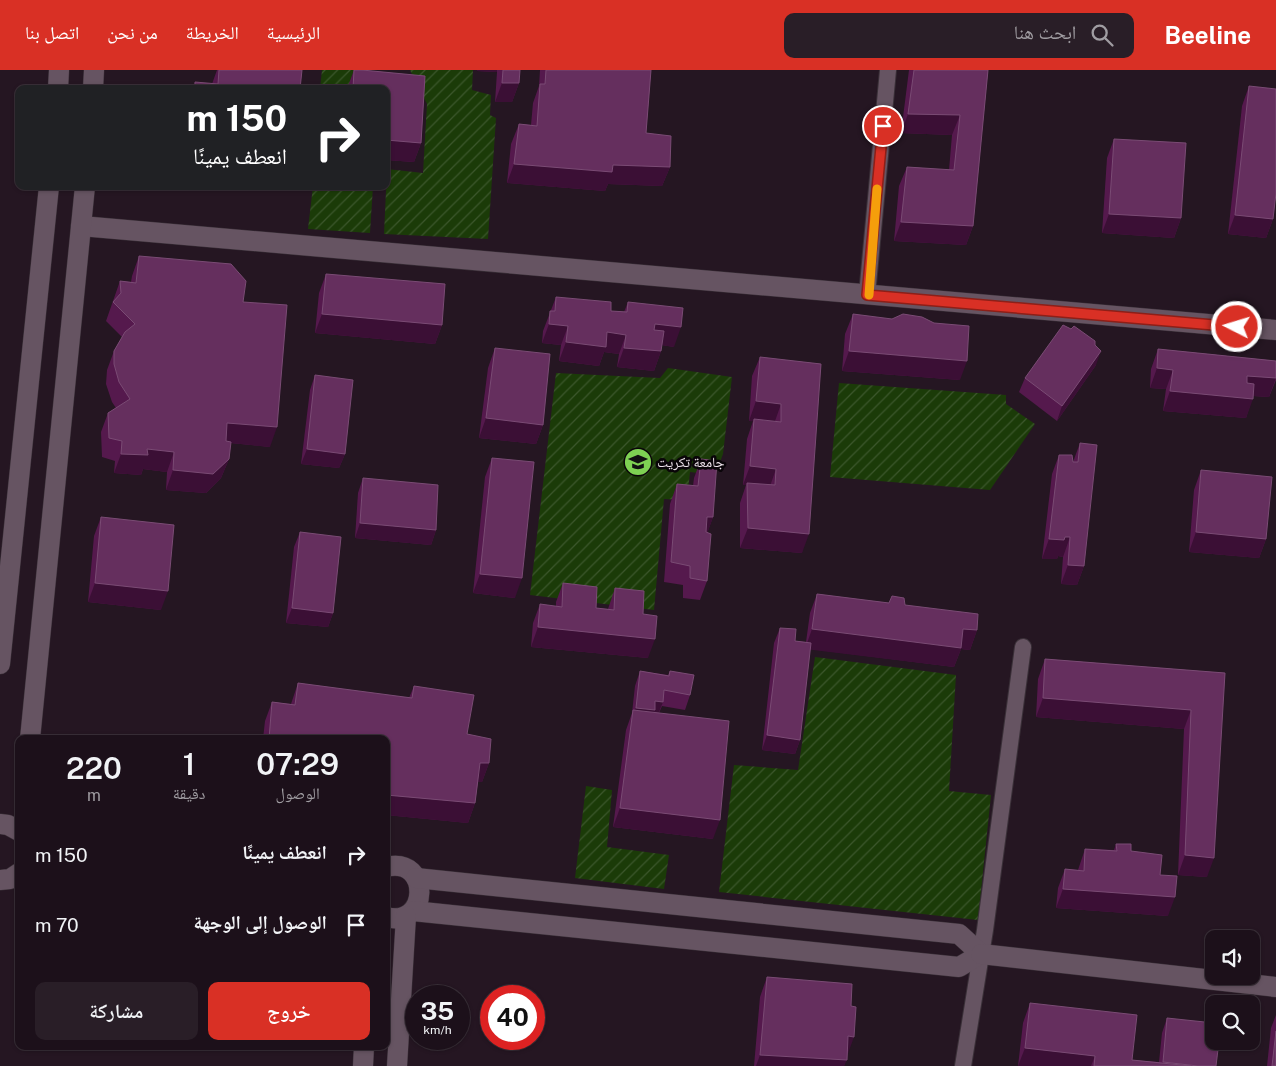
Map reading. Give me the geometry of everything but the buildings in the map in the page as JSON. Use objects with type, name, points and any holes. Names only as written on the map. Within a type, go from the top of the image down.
[{"type":"street","points":[[58,85],[59,70]]},
{"type":"street","points":[[93,85],[94,70]]},
{"type":"street","points":[[867,295],[888,70]]},
{"type":"street","points":[[0,664],[49,190]]},
{"type":"street","points":[[30,735],[85,190]]},
{"type":"street","points":[[82,226],[1276,330]]},
{"type":"street","points":[[963,1066],[981,954],[1023,647]]},
{"type":"street","points":[[0,824],[15,829]]},
{"type":"street","points":[[390,866],[405,868],[416,878],[420,895],[409,913],[397,1066]]},
{"type":"street","points":[[0,880],[10,879],[15,876]]},
{"type":"street","points":[[416,878],[959,934],[981,954],[1276,987]]},
{"type":"street","points":[[390,917],[398,918],[409,913],[959,967],[981,954]]},
{"type":"street","points":[[363,1066],[364,1050]]},
{"type":"green space","points":[[322,70],[366,70],[355,85],[320,85]]},
{"type":"green space","points":[[410,70],[473,70],[472,90],[491,95],[490,115],[496,118],[488,239],[384,234],[386,190],[390,190],[390,169],[423,173],[427,104]]},
{"type":"green space","points":[[313,190],[373,190],[370,233],[308,229]]},
{"type":"green space","points":[[668,368],[732,377],[723,454],[715,475],[690,472],[687,500],[664,499],[654,610],[530,595],[556,373],[660,378]]},
{"type":"green space","points":[[839,383],[1006,395],[1006,404],[1035,424],[990,490],[830,477]]},
{"type":"green space","points":[[815,657],[956,675],[949,791],[991,795],[978,920],[719,892],[734,765],[798,770]]},
{"type":"green space","points":[[586,786],[612,790],[607,847],[669,855],[664,889],[575,878]]},
{"type":"slow traffic","points":[[869,295],[867,295],[877,189]]},
{"type":"place","name":"جامعة تكريت","points":[[638,462]]},
{"type":"route","points":[[883,126],[867,295],[1237,327]]}]
